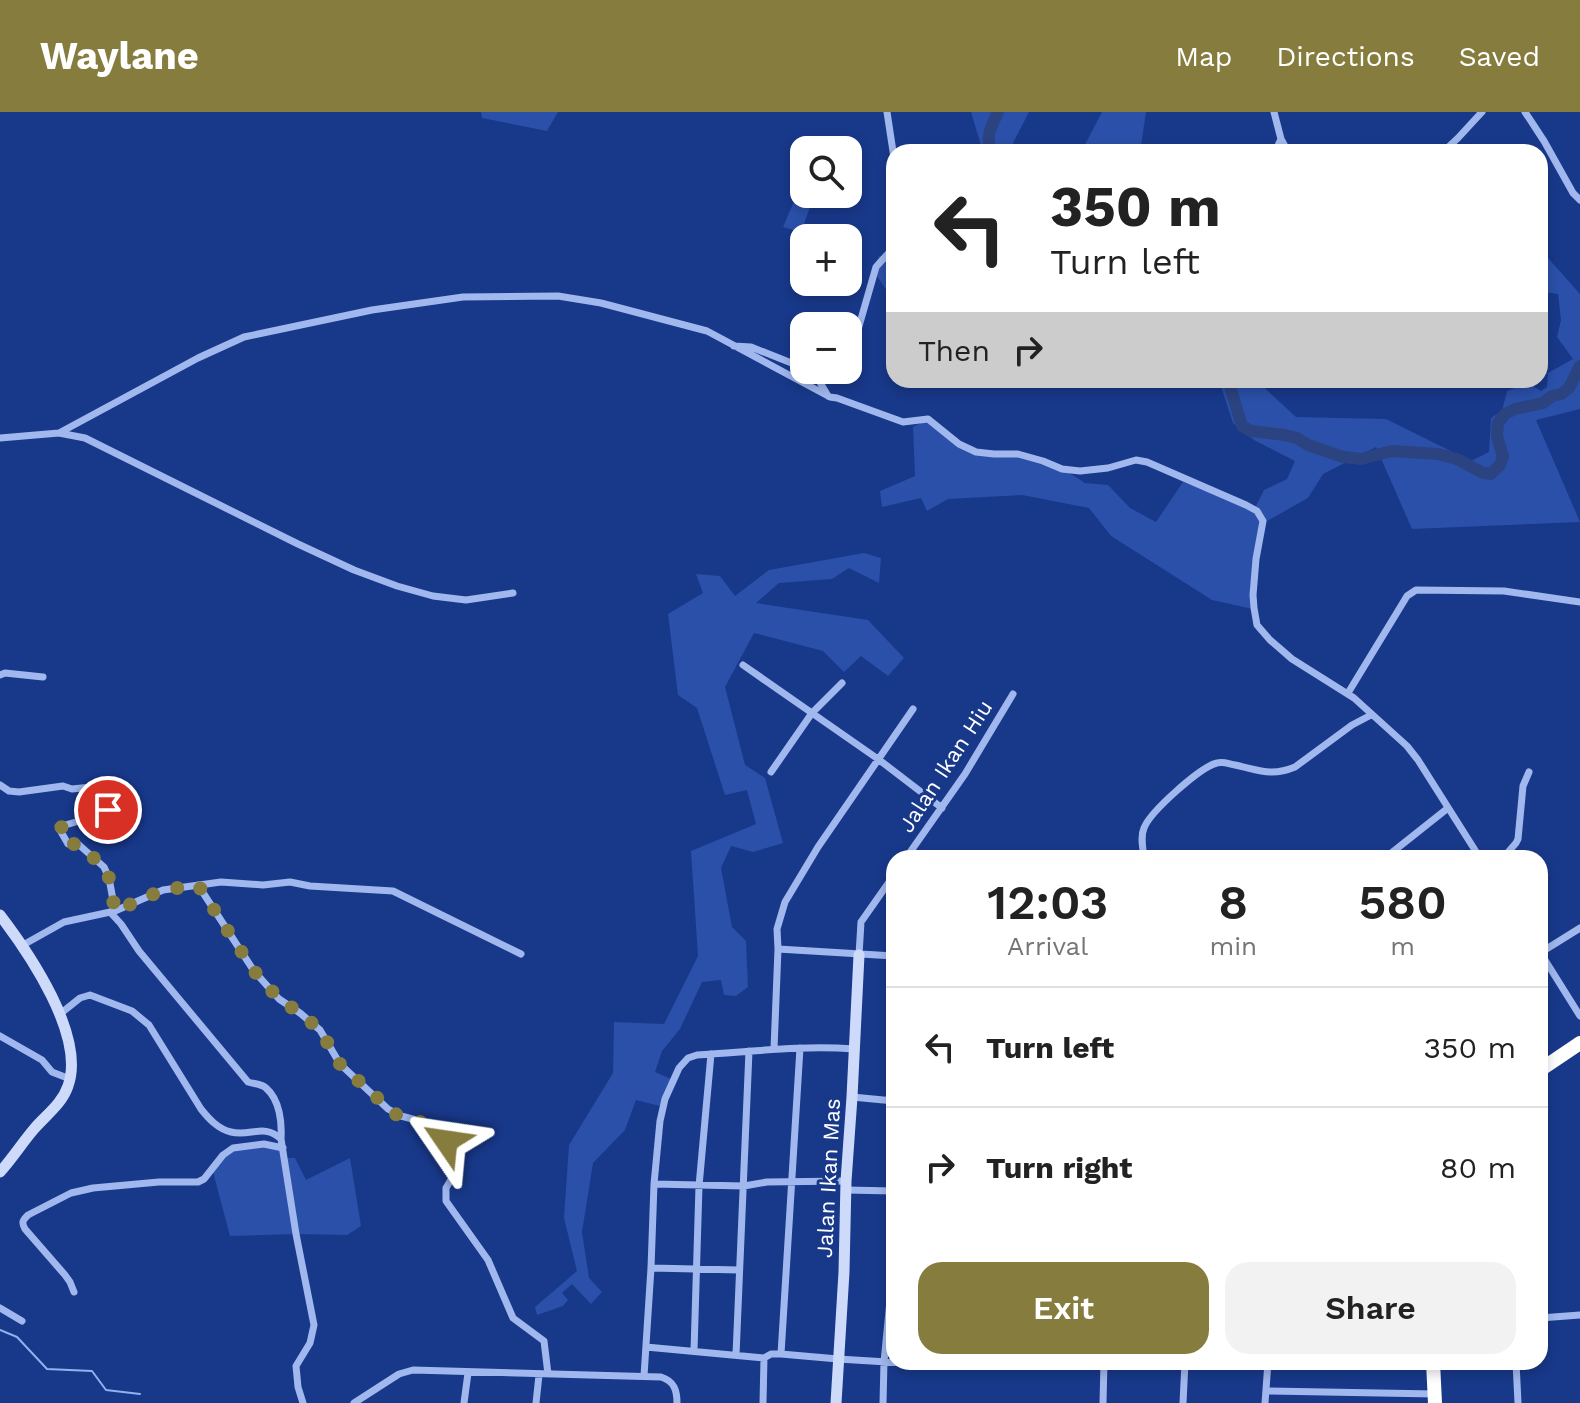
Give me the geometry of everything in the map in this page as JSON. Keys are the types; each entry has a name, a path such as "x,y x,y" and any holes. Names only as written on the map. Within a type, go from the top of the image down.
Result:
{"highway":[{"path":"1548,1065 1580,1043"},
{"path":"1433,1370 1435,1398"}],"street":[{"path":"887,112 892,144"},
{"path":"1274,112 1284,144"},
{"path":"1452,144 1482,112"},
{"path":"1525,112 1546,144"},
{"path":"1279,144 1281,139"},
{"path":"1548,148 1580,200"},
{"path":"862,316 876,267 886,256"},
{"path":"59,433 198,358 244,337 372,310 450,299 507,295 558,296 601,303 707,331 830,397 903,422 928,419 959,444 976,452 1018,454 1062,469 1080,471 1108,468 1136,460 1147,462 1257,511 1263,521 1253,595 1257,625 1292,659 1348,693 1407,746 1475,850"},
{"path":"732,346 751,347 790,363"},
{"path":"820,384 830,397"},
{"path":"0,438 59,433 80,436 244,518 354,570 397,586 433,596 466,600 513,593"},
{"path":"1348,693 1407,596 1416,590 1504,591 1580,602"},
{"path":"743,665 878,759 942,808"},
{"path":"0,675 43,677"},
{"path":"771,772 812,713 842,683"},
{"name":"Jalan Ikan Hiu","path":"912,850 982,747 1013,694"},
{"path":"774,1049 777,929 785,902 818,847 913,709"},
{"path":"1143,850 1142,831 1150,816 1190,779 1208,767 1221,762 1263,772 1286,771 1371,715"},
{"path":"1509,850 1518,839 1523,786 1529,772"},
{"path":"0,785 9,791 19,792 63,786 72,789 101,786 106,789 111,803 108,810 62,826 60,830 68,844 78,844 104,867 109,878 112,911 139,951 248,1082 265,1087 274,1099 282,1123 282,1143 296,1234 314,1325 310,1343 296,1366 303,1403"},
{"path":"1395,850 1448,808"},
{"path":"23,945 64,922 112,911 163,890 221,882 263,885 290,882 393,891 521,954"},
{"path":"198,885 254,971 279,999 320,1030 340,1064 395,1114 430,1125 454,1152 459,1166 446,1188 446,1201 488,1260 513,1318 544,1341 544,1375 536,1403"},
{"path":"859,955 861,922 886,886"},
{"path":"0,915 23,945 60,1014 71,1059 70,1079 64,1095 0,1172"},
{"path":"1548,948 1580,928"},
{"path":"778,949 886,956"},
{"name":"Jalan Ikan Mas","path":"836,1403 859,955"},
{"path":"1548,966 1580,1016"},
{"path":"60,1014 80,998 90,995 132,1011 149,1025 211,1120 231,1132 269,1131 282,1143"},
{"path":"0,1036 42,1060 52,1072 70,1079"},
{"path":"781,1354 800,1048"},
{"path":"644,1376 660,1121 670,1086 683,1062 697,1055 774,1049 854,1049"},
{"path":"736,1355 749,1051"},
{"path":"694,1351 699,1186 711,1054"},
{"path":"852,1097 886,1100"},
{"path":"74,1292 65,1275 22,1224 28,1215 71,1193 84,1190 159,1182 198,1182 233,1148 282,1143"},
{"path":"654,1184 744,1186 791,1182 886,1190"},
{"path":"651,1268 739,1270"},
{"path":"0,1308 22,1321"},
{"path":"1548,1317 1580,1315"},
{"path":"883,1403 886,1342"},
{"path":"646,1347 764,1358 781,1354 884,1362"},
{"path":"763,1403 764,1358"},
{"path":"354,1403 399,1374 413,1370 661,1377 672,1382 677,1403"},
{"path":"1103,1403 1104,1370"},
{"path":"1183,1403 1185,1370"},
{"path":"1265,1403 1267,1370"},
{"path":"1516,1370 1518,1403"},
{"path":"464,1403 468,1373"},
{"path":"1266,1391 1435,1398"}],"shaded area":[{"path":"481,112 558,112 547,131 482,118"},
{"path":"971,112 1029,112 1014,144 981,144"},
{"path":"1102,112 1146,112 1141,144 1085,144"},
{"path":"791,208 810,208 804,224 790,224 790,229 783,227"},
{"path":"879,256 886,256 886,290 873,270"},
{"path":"1548,258 1580,294 1580,409 1536,420 1580,522 1412,529 1376,447 1323,474 1308,498 1260,525 1253,609 1212,600 1111,536 1089,508 1022,495 948,499 927,511 921,498 882,507 880,491 915,476 913,427 924,421 975,452 1019,456 1068,472 1085,483 1108,485 1130,508 1156,522 1183,482 1232,500 1253,512 1264,490 1287,479 1295,461 1254,440 1233,423 1222,388 1265,388 1296,417 1386,419 1471,461 1489,452 1491,418 1502,411 1507,391 1536,388 1541,391 1548,388 1548,373 1573,359 1557,337 1561,320 1558,294 1548,292"},
{"path":"864,553 881,558 879,583 849,568 832,579 779,583 756,603 868,620 904,658 888,676 861,656 844,672 823,651 754,633 725,687 745,765 765,778 783,843 753,852 731,846 721,868 732,927 746,941 748,987 736,996 724,995 721,980 702,982 680,1029 662,1051 655,1072 671,1079 660,1106 636,1100 625,1130 593,1163 582,1232 589,1278 602,1292 591,1304 572,1284 562,1293 568,1300 563,1306 537,1315 535,1307 577,1271 564,1218 569,1145 613,1073 614,1022 664,1024 698,956 691,851 756,824 747,790 725,795 697,708 678,695 668,614 703,593 696,574 720,576 735,596 769,570"},
{"path":"267,1145 283,1149 285,1158 295,1158 306,1180 350,1158 361,1226 347,1235 230,1236 213,1172 223,1155 233,1149"}],"waterway":[{"path":"990,144 991,127 998,112"},
{"path":"1230,388 1242,426 1251,431 1297,438 1343,457 1361,459 1392,451 1438,454 1491,474 1503,457 1497,436 1498,423 1505,414 1543,403 1561,394 1569,388 1580,366"},
{"path":"0,1330 17,1337 47,1369 92,1371 106,1390 140,1394"}],"route":[{"path":"108,810 93,818 62,826 60,830 68,844 78,844 104,867 115,911 163,890 198,885 254,971 279,999 320,1030 340,1064 395,1114 430,1125 446,1141"}]}
